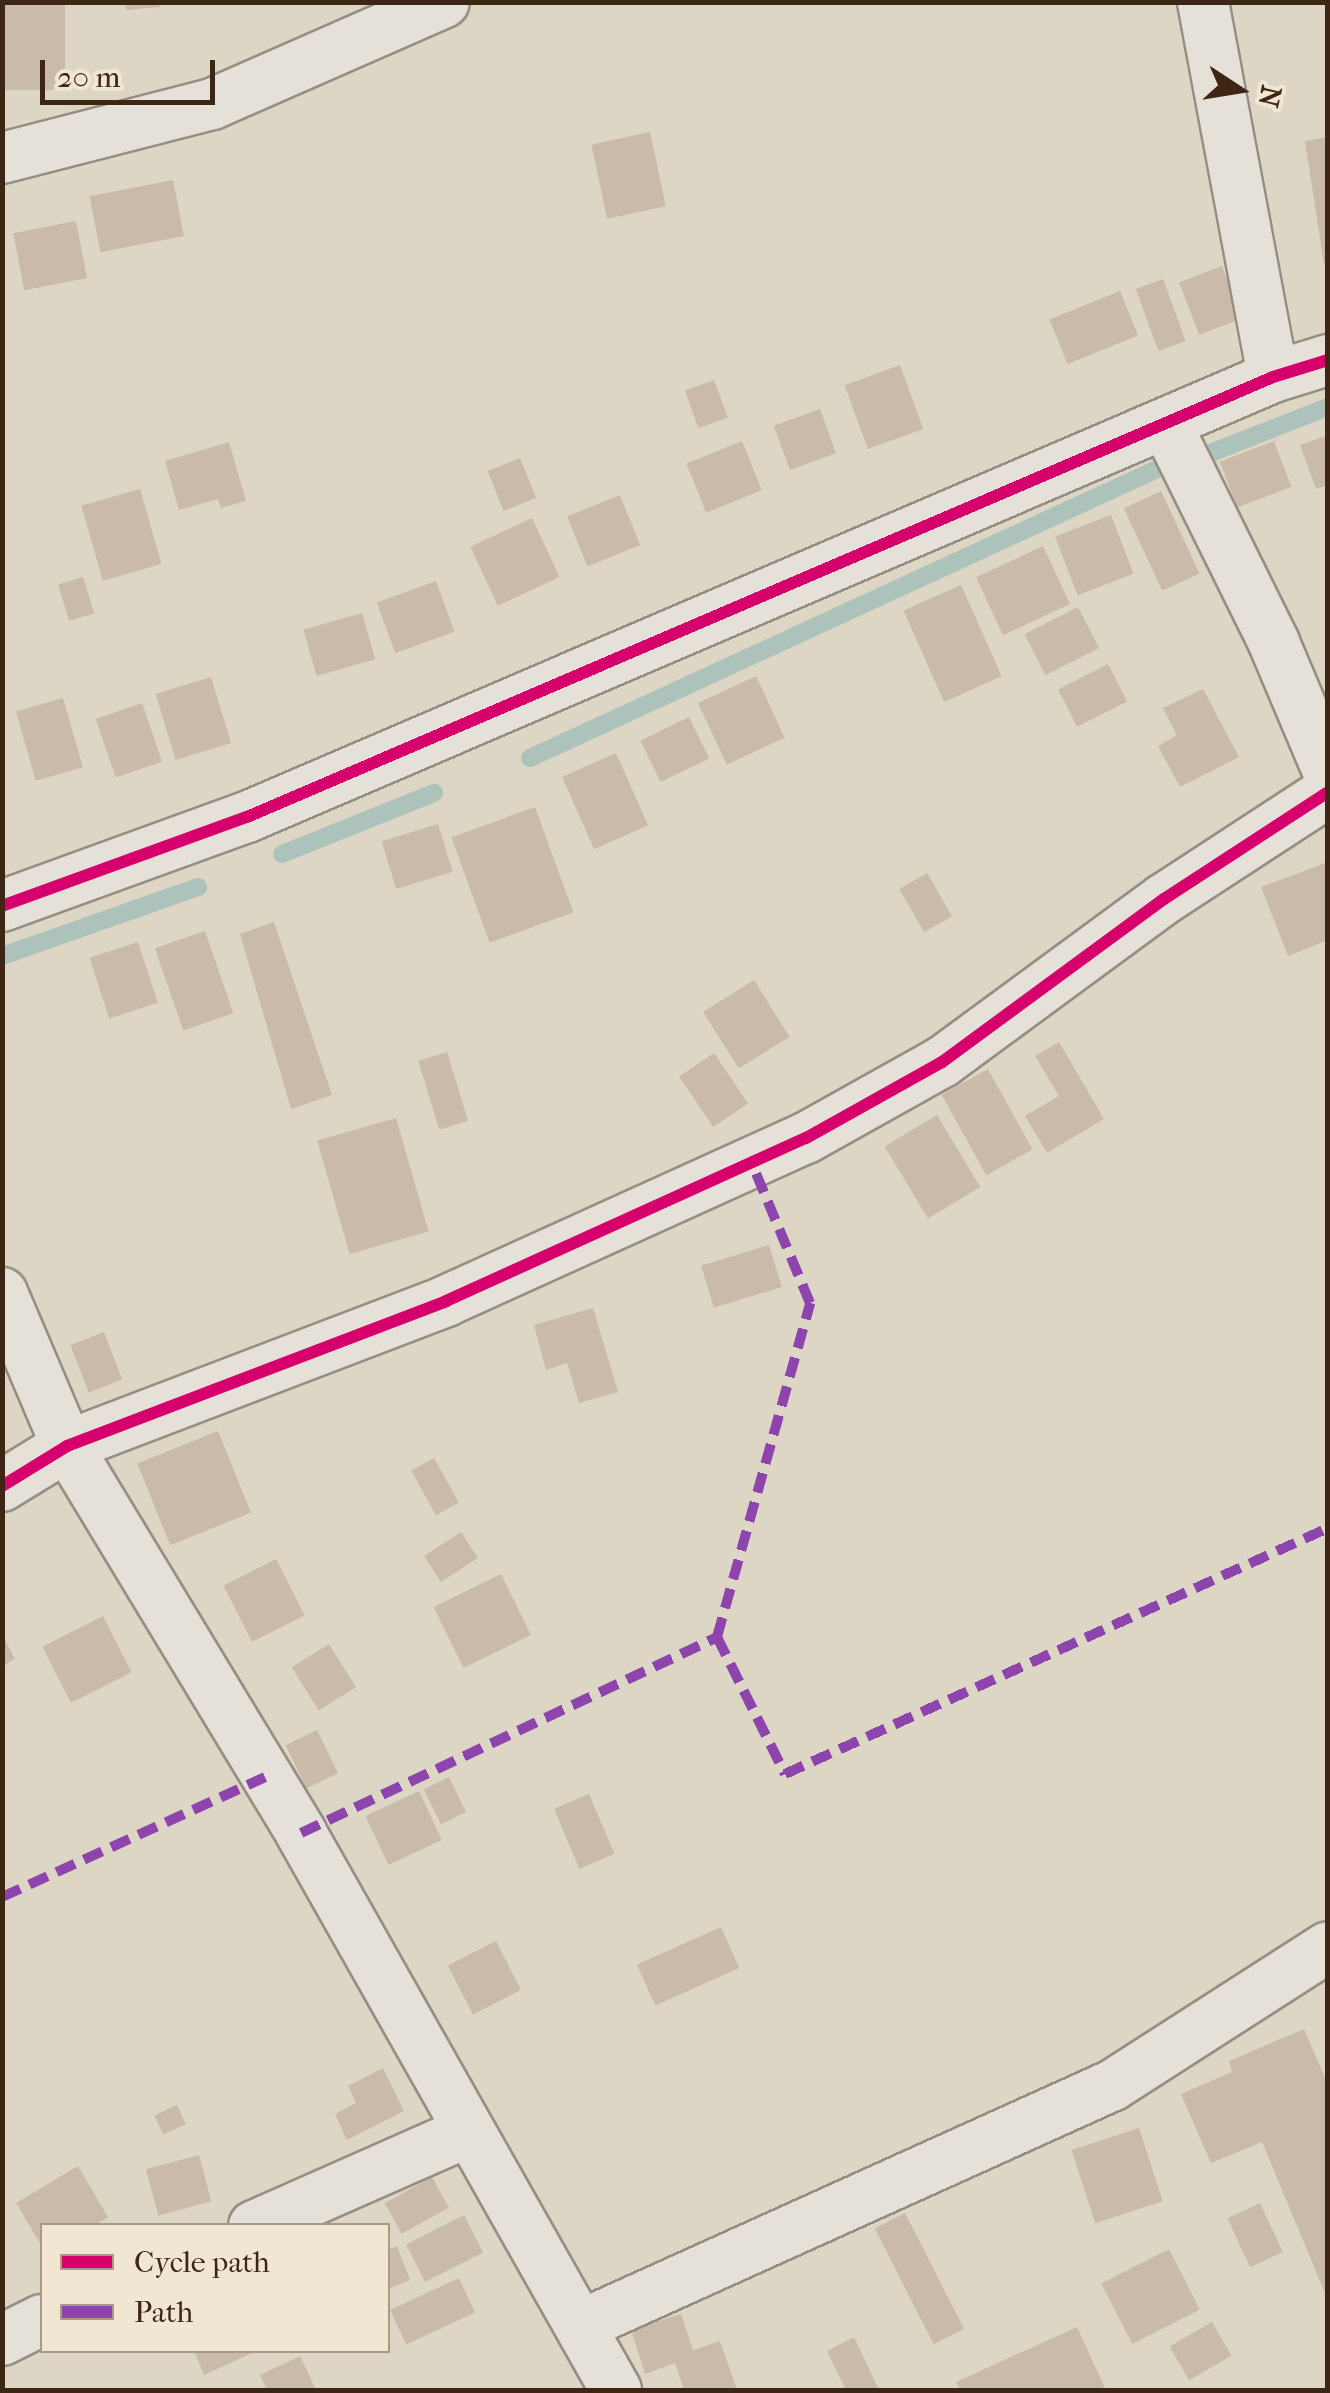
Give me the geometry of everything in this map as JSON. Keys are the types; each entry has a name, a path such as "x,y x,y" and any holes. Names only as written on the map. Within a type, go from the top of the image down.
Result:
{"street":[{"path":"2,158 212,104 346,50 444,2"},
{"path":"1202,2 1273,377"},
{"path":"2,906 246,817 1273,377 1328,360"},
{"path":"1166,424 1274,643 1328,771"},
{"path":"2,1486 67,1446 446,1301 806,1138 942,1062 1164,898 1328,792"},
{"path":"2,1292 67,1446 302,1833 467,2132 584,2324 616,2390"},
{"path":"584,2324 1113,2085 1328,1947"},
{"path":"261,2223 467,2132"},
{"path":"2,2340 40,2321"}],"building":[{"path":"2,2 65,2 65,90 2,90"},
{"path":"126,2 159,2 160,7 126,10"},
{"path":"650,132 666,206 607,219 591,144"},
{"path":"1328,137 1328,263 1324,264 1305,141"},
{"path":"173,180 184,236 100,252 90,196"},
{"path":"76,221 87,278 24,290 13,233"},
{"path":"1222,266 1242,318 1199,335 1179,282"},
{"path":"1163,279 1186,341 1158,351 1136,289"},
{"path":"1120,291 1138,336 1068,364 1050,319"},
{"path":"900,365 923,429 868,449 845,385"},
{"path":"714,380 728,418 699,428 685,391"},
{"path":"820,409 836,453 790,470 774,426"},
{"path":"1328,435 1328,485 1316,489 1300,445"},
{"path":"742,441 762,490 706,513 686,463"},
{"path":"1274,441 1292,487 1237,508 1220,462"},
{"path":"229,442 246,501 221,508 218,499 179,510 165,461"},
{"path":"520,458 536,498 504,511 488,471"},
{"path":"140,489 161,564 103,581 81,506"},
{"path":"1161,491 1199,573 1162,591 1124,508"},
{"path":"620,495 640,545 587,566 567,516"},
{"path":"1111,515 1134,574 1078,595 1055,537"},
{"path":"532,518 559,577 498,606 470,547"},
{"path":"1043,546 1070,604 1003,635 976,577"},
{"path":"83,577 94,613 69,621 58,585"},
{"path":"436,581 454,632 395,653 377,603"},
{"path":"961,585 1002,676 944,702 903,611"},
{"path":"1078,607 1099,648 1045,675 1025,634"},
{"path":"362,613 375,659 317,676 303,630"},
{"path":"1108,664 1127,701 1077,727 1058,689"},
{"path":"756,676 785,738 727,765 698,703"},
{"path":"211,677 231,743 176,760 156,694"},
{"path":"1203,689 1239,757 1180,787 1158,746 1177,735 1163,708"},
{"path":"63,698 83,767 36,781 16,712"},
{"path":"142,703 162,762 116,778 96,719"},
{"path":"689,717 709,758 661,782 640,741"},
{"path":"616,753 648,825 594,849 562,777"},
{"path":"535,807 573,912 490,943 451,837"},
{"path":"438,824 453,872 396,889 382,841"},
{"path":"1328,862 1328,940 1288,956 1261,887"},
{"path":"927,873 952,916 924,932 899,889"},
{"path":"274,922 332,1095 291,1109 240,934"},
{"path":"205,931 233,1013 183,1031 155,948"},
{"path":"138,942 158,1003 109,1019 89,958"},
{"path":"754,980 790,1037 739,1069 703,1012"},
{"path":"1059,1042 1104,1119 1047,1153 1025,1116 1059,1096 1035,1056"},
{"path":"447,1052 468,1121 439,1130 418,1061"},
{"path":"714,1053 748,1104 713,1127 679,1076"},
{"path":"988,1069 1033,1149 986,1175 942,1095"},
{"path":"937,1115 980,1187 928,1218 885,1146"},
{"path":"396,1118 429,1231 350,1254 317,1141"},
{"path":"769,1245 782,1287 714,1308 701,1266"},
{"path":"593,1308 618,1392 579,1403 567,1363 546,1370 534,1325"},
{"path":"104,1332 122,1380 89,1393 70,1345"},
{"path":"218,1431 251,1513 170,1545 137,1464"},
{"path":"434,1458 459,1503 436,1515 411,1471"},
{"path":"461,1532 478,1558 441,1582 424,1556"},
{"path":"276,1559 305,1615 252,1642 223,1586"},
{"path":"501,1574 531,1635 463,1668 434,1607"},
{"path":"103,1616 132,1672 71,1703 42,1647"},
{"path":"2,1634 15,1659 2,1666"},
{"path":"329,1644 356,1687 319,1711 292,1667"},
{"path":"317,1730 338,1773 307,1788 286,1745"},
{"path":"449,1777 466,1812 441,1824 424,1789"},
{"path":"419,1791 442,1840 388,1865 366,1816"},
{"path":"589,1794 614,1854 579,1869 554,1809"},
{"path":"721,1927 739,1968 655,2006 637,1964"},
{"path":"496,1941 521,1990 473,2015 448,1966"},
{"path":"1304,2029 1328,2085 1327,2298 1262,2142 1211,2163 1181,2094 1232,2072 1229,2061"},
{"path":"383,2068 404,2111 347,2140 335,2114 356,2103 348,2086"},
{"path":"177,2105 186,2124 163,2135 154,2116"},
{"path":"1139,2128 1163,2201 1095,2223 1071,2150"},
{"path":"199,2155 211,2201 158,2216 146,2169"},
{"path":"78,2166 108,2217 99,2223 40,2223 40,2244 16,2203"},
{"path":"432,2177 449,2208 402,2234 385,2203"},
{"path":"1260,2203 1283,2252 1250,2267 1227,2218"},
{"path":"905,2213 964,2329 934,2344 875,2228"},
{"path":"464,2215 483,2252 425,2282 406,2245"},
{"path":"397,2246 410,2280 390,2288 390,2249"},
{"path":"1169,2249 1200,2310 1132,2344 1101,2284"},
{"path":"459,2278 475,2312 406,2345 390,2310"},
{"path":"681,2314 693,2350 720,2341 737,2390 684,2390 675,2363 645,2374 631,2330"},
{"path":"1212,2322 1232,2356 1189,2380 1170,2346"},
{"path":"1077,2327 1106,2390 960,2390 956,2382"},
{"path":"854,2337 879,2390 846,2390 827,2351"},
{"path":"195,2353 252,2353 204,2375"},
{"path":"300,2356 316,2390 267,2390 260,2375"}],"waterway":[{"path":"1208,454 1328,407"},
{"path":"530,758 1155,470"},
{"path":"282,854 434,793"},
{"path":"2,956 198,887"}],"marked path":[{"path":"717,1637 810,1303 752,1164"},
{"path":"301,1833 717,1637 785,1774 1328,1528"},
{"path":"2,1897 265,1777"}],"cycle path":[{"path":"2,906 247,817 1273,377 1328,360"},
{"path":"2,1486 67,1446 446,1301 806,1138 942,1062 1164,899 1328,792"}]}
